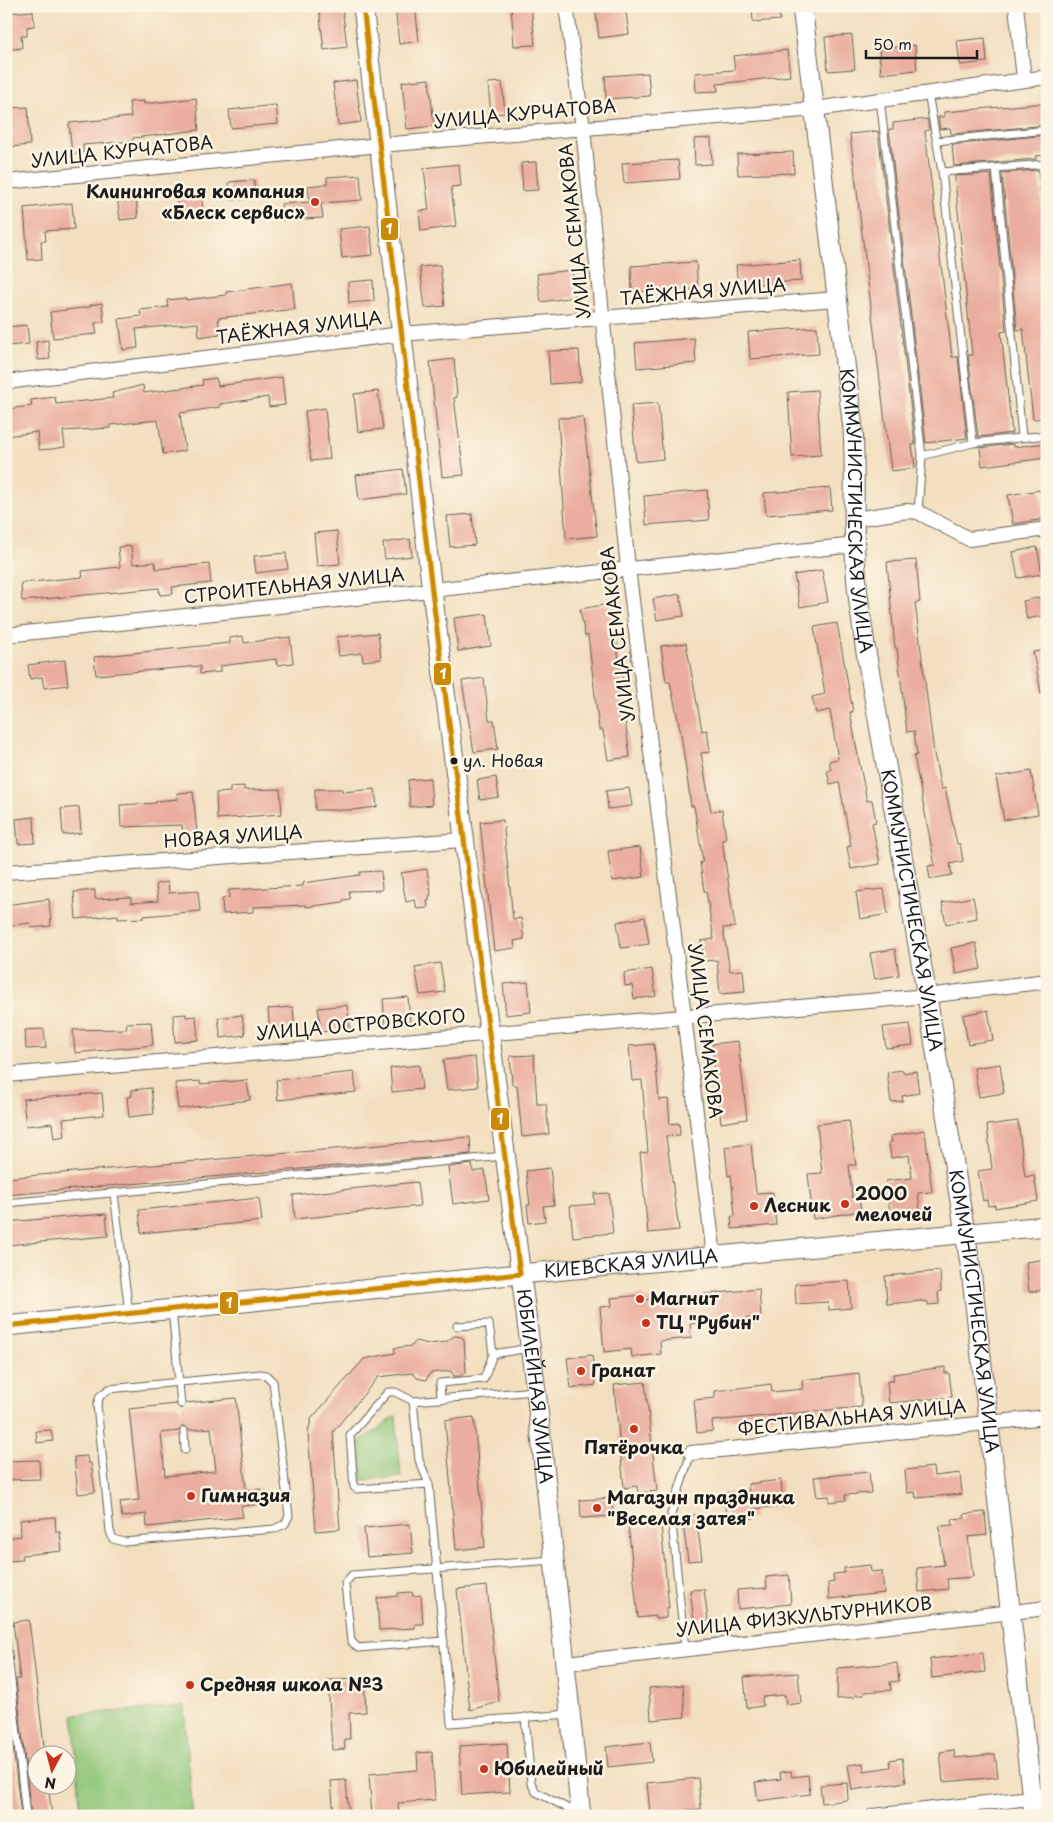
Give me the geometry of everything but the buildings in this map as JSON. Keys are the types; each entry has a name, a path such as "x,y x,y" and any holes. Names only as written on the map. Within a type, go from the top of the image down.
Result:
{"street":[{"name":"ЮБИЛЕЙНАЯ УЛИЦА","path":"363,6 463,840 536,1390 556,1560 581,1815"},
{"name":"УЛИЦА СЕМАКОВА","path":"566,6 582,128 628,568 714,1256"},
{"name":"КОММУНИСТИЧЕСКАЯ УЛИЦА","path":"802,6 853,429 855,545 865,646 927,996 965,1234 1009,1612 1037,1803"},
{"path":"1016,6 1024,78"},
{"name":"УЛИЦА КУРЧАТОВА","path":"6,182 380,145 815,109 1024,78 1047,77"},
{"name":"ТАЁЖНАЯ УЛИЦА","path":"6,382 402,334 836,299"},
{"path":"855,520 907,511 918,512 969,539 1047,530"},
{"name":"СТРОИТЕЛЬНАЯ УЛИЦА","path":"6,634 432,591 628,568 855,545"},
{"name":"НОВАЯ УЛИЦА","path":"6,872 463,840"},
{"name":"УЛИЦА ОСТРОВСКОГО","path":"6,1075 488,1032 927,996 1047,981"},
{"name":"КИЕВСКАЯ УЛИЦА","path":"6,1326 520,1274 1047,1226"},
{"name":"ФЕСТИВАЛЬНАЯ УЛИЦА","path":"691,1453 1047,1417"},
{"name":"УЛИЦА ФИЗКУЛЬТУРНИКОВ","path":"566,1663 1047,1608"},
{"path":"873,1816 1037,1803"}],"lane":[{"path":"928,92 942,172 973,443"},
{"path":"880,99 922,456 918,512"},
{"path":"936,141 1047,130"},
{"path":"942,172 1047,164"},
{"path":"996,168 1022,438"},
{"path":"922,456 973,443 1047,435"},
{"path":"6,1203 505,1156"},
{"path":"114,1194 129,1313"},
{"path":"172,1309 181,1404"},
{"path":"441,1399 440,1383 484,1379 493,1354 490,1324 457,1326"},
{"path":"493,1354 530,1348"},
{"path":"261,1374 270,1378 274,1388 289,1516 285,1524 274,1529 133,1542 118,1542 113,1539 110,1531 98,1401 104,1391 109,1388 179,1381 261,1374"},
{"path":"429,1484 357,1489 354,1487 350,1435 388,1392 396,1392 413,1401 536,1390"},
{"path":"413,1401 419,1460 429,1484 451,1723 570,1714"},
{"path":"184,1431 185,1450"},
{"path":"685,1649 671,1514 691,1453"},
{"path":"444,1641 358,1648 351,1641 345,1583 352,1575 437,1567 503,1565 556,1560"},
{"path":"6,1636 26,1816"},
{"path":"525,1717 531,1784 536,1792 581,1815"}],"green space":[{"path":"396,1416 401,1477 362,1480 359,1442"},
{"path":"184,1706 193,1816 81,1816 78,1744 75,1744 73,1715"}],"transit line":[{"name":"1","path":"6,1326 520,1274 432,591 363,6"}],"place":[{"name":"Клининговая компания «Блеск сервис»","path":"315,202"},
{"name":"ул. Новая","path":"454,761"},
{"name":"2000 мелочей","path":"845,1204"},
{"name":"Лесник","path":"754,1206"},
{"name":"Магнит","path":"640,1299"},
{"name":"ТЦ \"Рубин\"","path":"646,1323"},
{"name":"Гранат","path":"581,1371"},
{"name":"Пятёрочка","path":"634,1429"},
{"name":"Гимназия","path":"191,1496"},
{"name":"Магазин праздника \"Веселая затея\"","path":"597,1508"},
{"name":"Средняя школа №3","path":"190,1685"},
{"name":"Юбилейный","path":"484,1769"}]}
